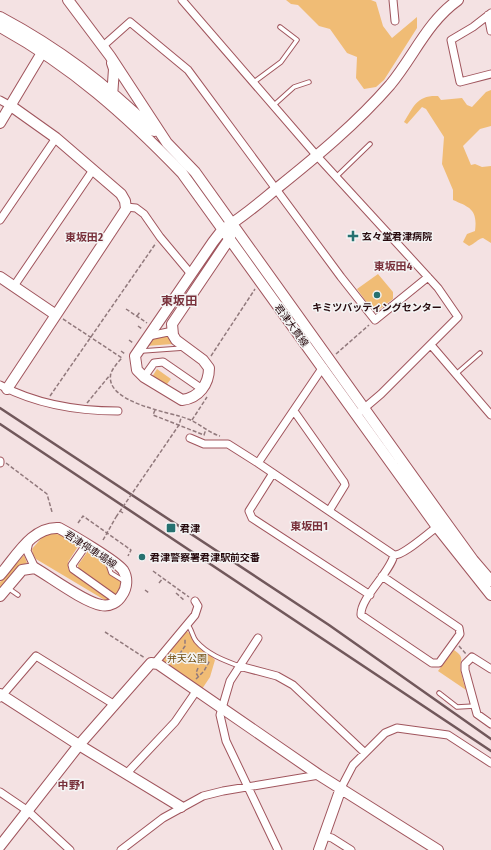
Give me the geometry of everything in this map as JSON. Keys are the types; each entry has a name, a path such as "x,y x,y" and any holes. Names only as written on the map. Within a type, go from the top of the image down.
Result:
{"street":[{"name":"君津大貫線","path":"68,0 110,56 167,143 195,172 227,227 230,238 323,367 360,412 473,560 491,581"},
{"path":"182,0 317,156 438,288 458,317 431,345 360,412"},
{"path":"393,0 395,21"},
{"path":"230,238 172,324 173,335 176,340 203,360 209,368 208,380 202,389 196,396 182,400 144,377 137,370 135,363 136,347 145,333 227,227 317,156 381,95 395,78 439,15 458,0"},
{"path":"490,14 491,31"},
{"path":"490,14 473,27 450,40 460,82 491,74"},
{"path":"0,17 113,93 167,143"},
{"path":"102,46 130,22 188,70 375,320 428,277"},
{"path":"0,27 45,48 112,106"},
{"path":"0,123 45,48"},
{"name":"君津大貫線","path":"110,56 114,69 112,106 152,142 182,173 299,315 360,412 437,527 491,596"},
{"path":"0,100 11,106 56,138 121,194 125,201 126,207 122,217 58,316 4,387 50,404 84,410 118,411"},
{"path":"0,220 56,138"},
{"path":"14,286 93,170"},
{"path":"126,207 136,208 144,214 160,237 192,274"},
{"path":"0,277 58,316"},
{"path":"145,333 168,332 173,335"},
{"path":"431,345 491,414"},
{"path":"144,377 154,363 163,362 202,389"},
{"path":"258,463 323,367"},
{"path":"294,411 344,482 345,485 329,511"},
{"path":"190,438 204,444 228,444 394,555 397,555 409,548 437,527"},
{"path":"273,473 250,511 252,518 370,595"},
{"name":"君津停車場線","path":"0,575 39,531 49,528 59,528 122,569 126,583 123,594 118,601"},
{"path":"29,541 27,551 35,568 96,604 103,606 111,605 118,601 73,569 72,565 86,545"},
{"path":"382,576 459,628 460,634 439,663 432,662 361,614 361,609 382,576 393,559 394,555"},
{"path":"0,596 22,570 35,568"},
{"path":"0,846 79,745 187,624 198,610 198,606 195,601"},
{"path":"258,638 228,685 221,706 221,723 226,741 278,850"},
{"path":"115,705 36,656 1,696 181,807"},
{"path":"491,669 472,657 465,664 465,670 477,714 491,724"},
{"path":"153,663 195,686 319,775 436,849"},
{"path":"239,666 277,676 293,686 365,753"},
{"path":"127,773 175,722 195,686"},
{"path":"319,850 341,788 350,770 385,733 397,728 448,735 491,763"},
{"path":"122,850 181,807 203,796 319,775"},
{"path":"0,792 28,811 70,850"},
{"path":"324,836 332,838 351,850"}],"lane":[{"path":"254,82 281,62 297,40 280,27"},
{"path":"274,106 294,87 309,82"},
{"path":"336,177 370,144"},
{"path":"136,347 185,348"},
{"path":"456,374 480,353"},
{"path":"7,587 18,595"},
{"path":"187,624 193,632 196,640 212,655 218,659 239,666"},
{"path":"439,693 457,707 475,706"}],"path":[{"path":"48,399 158,240"},
{"path":"211,357 256,287"},
{"path":"126,309 132,315 137,316 147,323"},
{"path":"137,316 140,312"},
{"path":"58,316 122,358 85,406"},
{"path":"335,355 375,320"},
{"path":"138,326 145,333"},
{"path":"129,340 136,347"},
{"path":"121,351 125,354"},
{"path":"111,374 112,382 120,394 131,402 181,418 206,428 222,437"},
{"path":"155,410 152,415 204,435 206,428"},
{"path":"103,540 106,532 179,425 181,418"},
{"path":"2,462 47,494 52,512"},
{"path":"120,511 124,513"},
{"path":"78,523 83,516 131,550 128,556"},
{"path":"153,571 195,601"},
{"path":"159,583 162,578"},
{"path":"145,590 149,593"},
{"path":"179,590 176,594 185,601"},
{"path":"183,598 186,594"},
{"path":"105,632 153,663"},
{"path":"171,667 186,644 180,632"},
{"path":"455,642 471,658"},
{"path":"198,676 204,671 212,655"},
{"path":"195,686 198,676 197,669"}],"green space":[{"path":"286,0 371,0 376,2 383,26 392,38 417,17 417,28 384,80 376,87 364,89 356,78 357,57 347,53 330,29 319,26 298,5 291,4"},
{"path":"491,90 491,126 480,129 463,146 471,165 475,164 482,167 491,166 491,243 483,238 469,246 463,242 467,234 475,231 476,224 474,213 468,207 453,200 453,190 442,164 444,137 426,109 422,107 407,124 404,122 414,106 425,97 438,96 441,100 462,98 467,105 472,107 486,92"},
{"name":"キミツバッティングセンター","path":"378,274 393,292 393,299 377,311 373,311 357,289"},
{"path":"163,336 168,337 173,344 146,346 150,339"},
{"path":"157,369 171,379 167,384 173,388 172,391 152,377"},
{"path":"52,533 61,535 79,545 68,562 68,569 110,599 106,601 36,559 32,549 44,535"},
{"path":"88,551 105,562 110,575 121,581 121,589 114,597 103,589 101,584 79,570 78,565"},
{"path":"24,555 27,563 19,567 0,589 0,582"},
{"name":"弁天公園","path":"186,630 215,660 210,677 202,689 163,664 163,660"},
{"path":"454,650 461,658 460,667 466,690 438,671"}],"railway":[{"path":"0,408 329,625 491,739"},
{"path":"0,424 491,751"}],"place":[{"name":"玄々堂君津病院","path":"353,236"},
{"name":"キミツバッティングセンター","path":"377,295"},
{"name":"君津","path":"171,528"},
{"name":"君津警察署君津駅前交番","path":"142,557"}],"district":[{"name":"東坂田2","path":"84,237"},
{"name":"東坂田4","path":"393,266"},
{"name":"東坂田","path":"179,301"},
{"name":"東坂田1","path":"309,526"},
{"name":"中野1","path":"71,785"}]}
